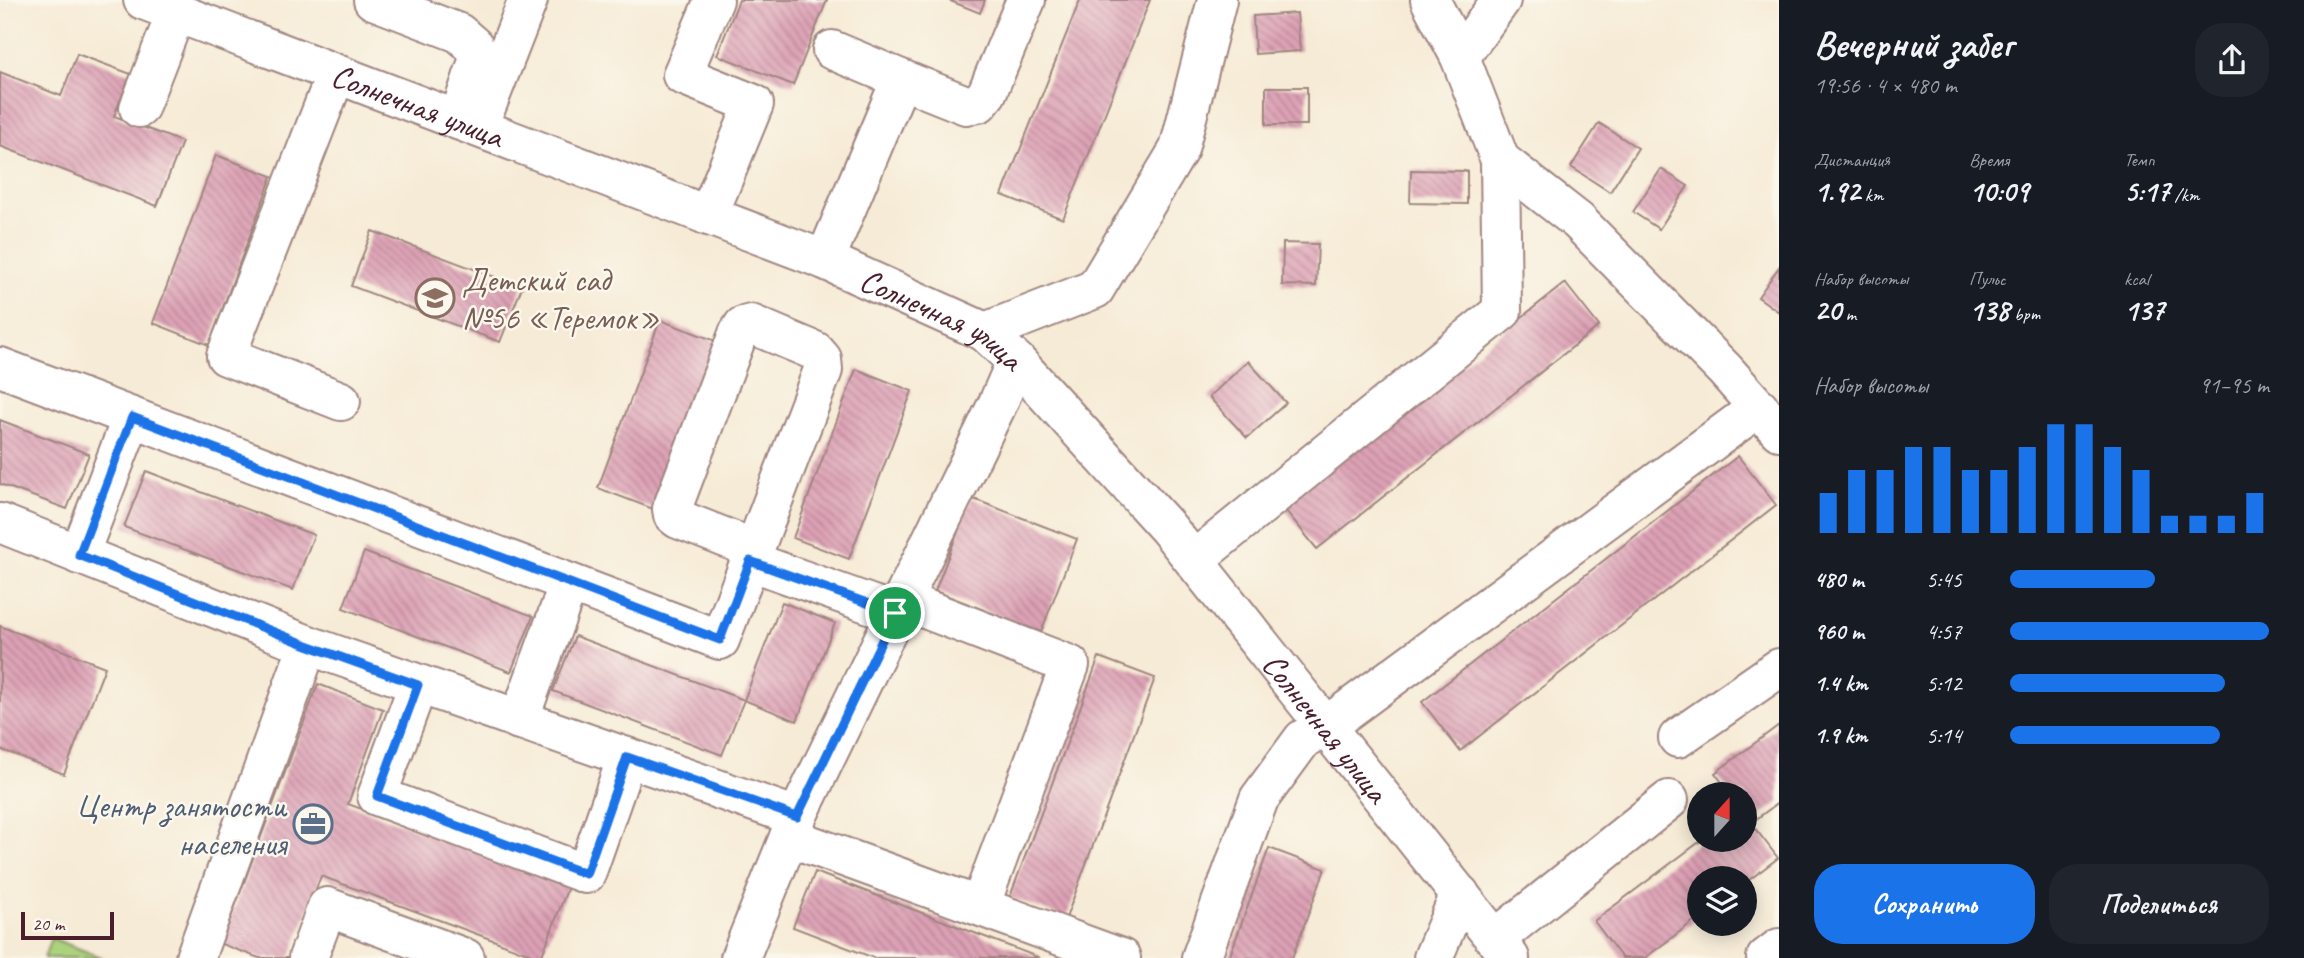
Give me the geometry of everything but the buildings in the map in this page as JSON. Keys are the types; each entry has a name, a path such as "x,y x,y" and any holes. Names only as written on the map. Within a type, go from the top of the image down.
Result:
{"street":[{"path":"373,0 459,33 474,46 479,58 468,124"},
{"path":"468,124 528,0"},
{"path":"708,216 754,104 682,75 714,0"},
{"path":"832,51 966,105 979,103 987,93 1026,0"},
{"path":"985,332 1095,289 1179,149 1217,0"},
{"path":"1194,560 1502,311 1500,160 1460,57 1430,0"},
{"path":"1460,57 1501,0"},
{"path":"139,108 159,6"},
{"name":"Солнечная улица","path":"159,6 825,260 985,332 1016,361 1167,527 1503,949"},
{"path":"336,74 226,356 341,401"},
{"path":"825,260 901,79"},
{"path":"1201,958 1259,799 1303,739 1326,726 1769,419 1578,221 1500,160"},
{"path":"0,367 720,640 752,555 823,370 822,359 815,351 751,324 743,326 672,509 673,515 752,555 1070,665 980,906"},
{"path":"753,954 793,827 999,403 1016,361"},
{"path":"79,555 132,417"},
{"path":"0,523 307,645 627,757 980,906 1121,958"},
{"path":"519,720 569,583"},
{"path":"196,958 307,645"},
{"path":"1678,738 1779,668"},
{"path":"418,685 377,796 586,874 627,757"},
{"path":"1503,949 1669,800"},
{"path":"1433,958 1460,894"},
{"path":"307,958 327,907 465,958"},
{"path":"1766,958 1779,948"}],"green space":[{"path":"51,938 103,958 44,958"}],"place":[{"name":"Детский сад №56 «Теремок»","path":"435,298"},
{"name":"Центр занятости населения","path":"313,824"}],"route":[{"path":"132,417 720,640 750,561 895,613 797,817 627,757 586,874 377,796 418,685 307,645 79,555 132,417"}]}
